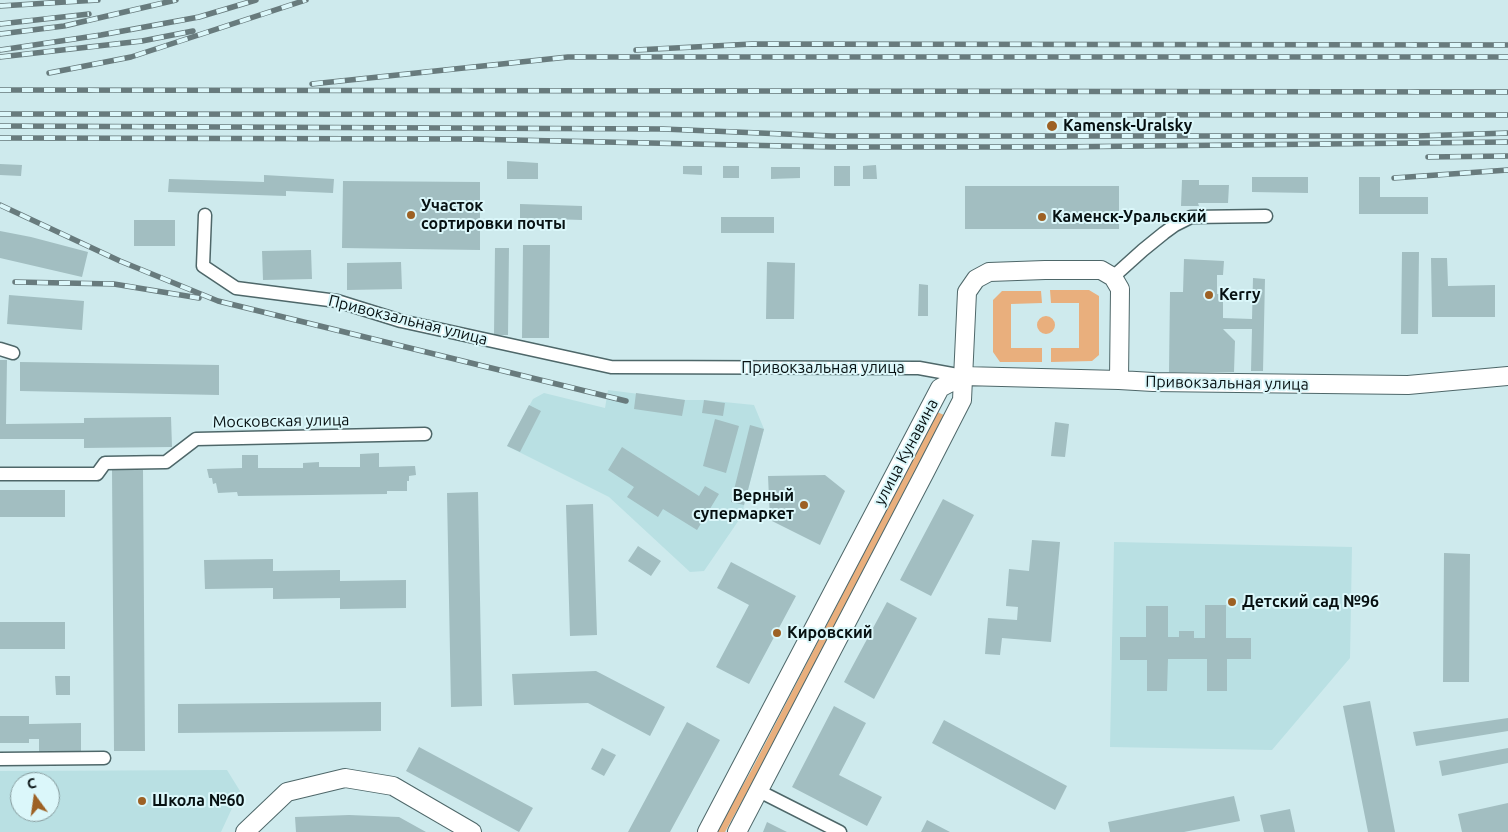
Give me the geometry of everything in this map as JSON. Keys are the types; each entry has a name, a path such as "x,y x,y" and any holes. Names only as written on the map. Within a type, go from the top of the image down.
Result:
{"street":[{"name":"Привокзальная улица","path":"205,215 203,266 236,288 337,301 402,321 611,367 919,368 963,376 1260,384 1408,385 1508,376"},
{"path":"1113,277 1164,233 1191,217 1266,216"},
{"path":"963,376 967,292 976,280 989,272 1101,270 1113,277 1120,289 1119,380"},
{"path":"0,349 13,353"},
{"name":"улица Кунавина","path":"707,832 940,388 963,376 962,400 737,832"},
{"name":"Московская улица","path":"0,474 97,474 105,463 166,462 196,439 425,434"},
{"path":"0,759 104,758"},
{"path":"245,832 287,792 345,778 393,786 472,832"},
{"path":"759,791 840,832"}],"shaded area":[{"path":"1050,290 1089,290 1099,296 1099,355 1092,361 1051,362 1051,348 1079,348 1079,303 1051,303"},
{"path":"1002,291 1041,291 1042,303 1011,304 1011,348 1042,348 1042,362 1000,362 993,352 993,300"},
{"path":"1046,316 1052,319 1055,325 1052,331 1046,334 1040,331 1037,325 1040,319"},
{"path":"608,390 685,400 754,405 764,429 741,517 704,571 690,572 609,497 507,446 533,399 544,393 605,408"},
{"path":"937,412 944,415 757,774 725,832 716,832 751,771"},
{"name":"Детский сад №96","path":"1114,542 1352,547 1350,658 1272,750 1110,747"},
{"name":"Школа №60","path":"227,770 240,791 221,832 0,832 0,771"}],"building":[{"path":"507,161 538,163 538,179 507,179"},
{"path":"0,164 22,165 21,176 0,175"},
{"path":"876,165 877,179 863,179 863,166"},
{"path":"683,166 702,166 702,175 683,174"},
{"path":"723,166 739,166 739,178 723,178"},
{"path":"834,166 850,166 850,186 834,186"},
{"path":"771,167 800,167 800,178 771,179"},
{"path":"264,175 334,179 333,193 286,191 286,196 168,192 169,179 264,182"},
{"path":"1252,177 1308,177 1308,193 1252,192"},
{"path":"1359,177 1380,177 1380,197 1428,197 1428,214 1359,214"},
{"path":"1182,180 1199,180 1199,185 1229,185 1228,203 1198,203 1199,206 1181,206"},
{"name":"Участок сортировки почты","path":"343,181 480,182 480,250 342,248"},
{"name":"Каменск-Уральский","path":"965,186 1119,186 1119,229 965,229"},
{"path":"520,204 582,206 582,220 520,218"},
{"path":"721,217 774,217 774,233 721,233"},
{"path":"134,220 175,220 175,246 134,246"},
{"path":"0,231 88,252 82,277 0,258"},
{"path":"523,245 550,245 549,338 522,338"},
{"path":"495,248 509,248 508,335 494,335"},
{"path":"311,250 312,279 263,280 262,251"},
{"path":"1402,252 1419,252 1418,334 1401,334"},
{"path":"1431,258 1447,258 1448,286 1495,285 1495,317 1432,317"},
{"path":"1184,259 1224,261 1223,275 1217,275 1217,294 1223,294 1223,318 1252,319 1253,278 1265,279 1263,371 1251,371 1252,329 1223,329 1235,341 1234,372 1169,372 1170,292 1183,292"},
{"path":"401,262 402,289 347,290 347,263"},
{"path":"767,262 795,263 794,319 766,319"},
{"path":"919,284 928,285 928,316 918,316"},
{"path":"9,295 84,301 82,330 7,324"},
{"path":"0,360 7,360 6,424 84,423 84,418 171,417 172,447 84,448 84,439 0,439"},
{"path":"20,362 219,365 219,395 20,391"},
{"path":"636,393 685,400 682,416 634,409"},
{"path":"704,400 725,403 723,416 702,413"},
{"path":"529,405 541,411 520,452 507,446"},
{"path":"715,419 739,426 726,473 703,466"},
{"path":"1055,422 1069,424 1065,457 1051,456"},
{"path":"750,425 764,429 744,505 731,502"},
{"path":"622,447 699,496 705,486 719,494 697,530 663,509 658,517 627,497 634,487 608,470"},
{"path":"379,453 379,467 415,466 416,475 409,476 407,491 387,491 387,494 238,496 237,492 218,493 216,483 213,484 212,478 209,478 207,469 242,468 242,455 258,455 258,468 303,468 303,463 319,462 319,467 360,467 360,454"},
{"path":"112,470 143,470 145,751 114,751"},
{"name":"Верный супермаркет","path":"825,475 845,491 820,545 770,520 768,476"},
{"path":"0,490 65,490 65,517 0,517"},
{"path":"478,492 482,706 451,707 447,493"},
{"path":"943,499 974,515 931,596 900,580"},
{"path":"593,504 597,635 570,636 566,505"},
{"path":"1032,540 1060,542 1051,642 1002,638 1000,655 985,654 988,618 1017,620 1018,607 1006,606 1009,569 1029,571"},
{"path":"638,546 661,561 651,576 628,561"},
{"path":"1444,553 1470,554 1469,682 1443,682"},
{"path":"273,559 273,571 340,570 340,581 406,580 406,608 340,609 340,598 273,599 273,588 205,589 204,560"},
{"path":"731,562 796,596 749,684 716,667 749,605 717,588"},
{"path":"887,602 917,618 874,699 844,682"},
{"path":"1205,605 1226,605 1226,638 1251,638 1251,659 1227,659 1227,691 1207,691 1207,659 1168,659 1167,691 1147,691 1147,660 1120,660 1120,637 1146,637 1146,606 1168,606 1168,637 1179,637 1179,631 1194,631 1194,638 1205,638"},
{"path":"0,622 65,622 65,649 0,649"},
{"path":"596,671 665,707 650,736 588,703 514,705 512,674"},
{"path":"55,676 70,676 70,695 56,695"},
{"path":"1370,701 1395,832 1368,832 1343,706"},
{"path":"381,702 381,731 178,733 178,704"},
{"path":"834,706 866,723 839,775 882,797 867,826 792,787"},
{"path":"0,716 29,716 29,724 81,723 81,755 39,755 39,739 29,739 29,743 0,743"},
{"path":"1508,718 1508,731 1416,746 1413,732"},
{"path":"944,720 1067,786 1055,810 932,743"},
{"path":"687,722 720,740 670,832 628,832"},
{"path":"419,747 533,808 519,832 406,771"},
{"path":"602,748 616,755 604,776 591,769"},
{"path":"1508,748 1508,763 1442,776 1439,761"},
{"path":"1234,796 1240,821 1184,832 1110,832 1108,822"},
{"path":"1508,803 1508,832 1462,832 1458,814"},
{"path":"1290,809 1295,832 1264,832 1260,815"},
{"path":"349,815 399,817 426,832 296,832 295,817"},
{"path":"927,820 950,832 921,832"},
{"path":"767,822 787,832 763,832"}],"railway":[{"path":"0,6 98,0"},
{"path":"0,34 64,26 176,0"},
{"path":"0,50 101,35 199,17 256,0"},
{"path":"49,73 131,57 306,0"},
{"path":"0,24 89,14"},
{"path":"0,57 142,41 193,31"},
{"path":"636,50 752,44 1508,45"},
{"path":"312,84 568,57 1508,57"},
{"path":"0,90 1508,92"},
{"path":"0,114 1508,115"},
{"path":"0,126 663,129 832,136 1416,136 1508,133"},
{"path":"0,138 468,139 831,147 1052,147 1508,142"},
{"path":"1428,157 1508,156"},
{"path":"1394,178 1508,170"},
{"path":"0,205 120,261 218,301 626,401"},
{"path":"15,282 114,284 199,298"}],"place":[{"name":"Kamensk-Uralsky","path":"1052,126"},
{"name":"Участок сортировки почты","path":"411,215"},
{"name":"Каменск-Уральский","path":"1042,217"},
{"name":"Kerry","path":"1209,295"},
{"name":"Верный супермаркет","path":"804,505"},
{"name":"Детский сад №96","path":"1232,602"},
{"name":"Кировский","path":"777,633"},
{"name":"Школа №60","path":"142,801"}]}
